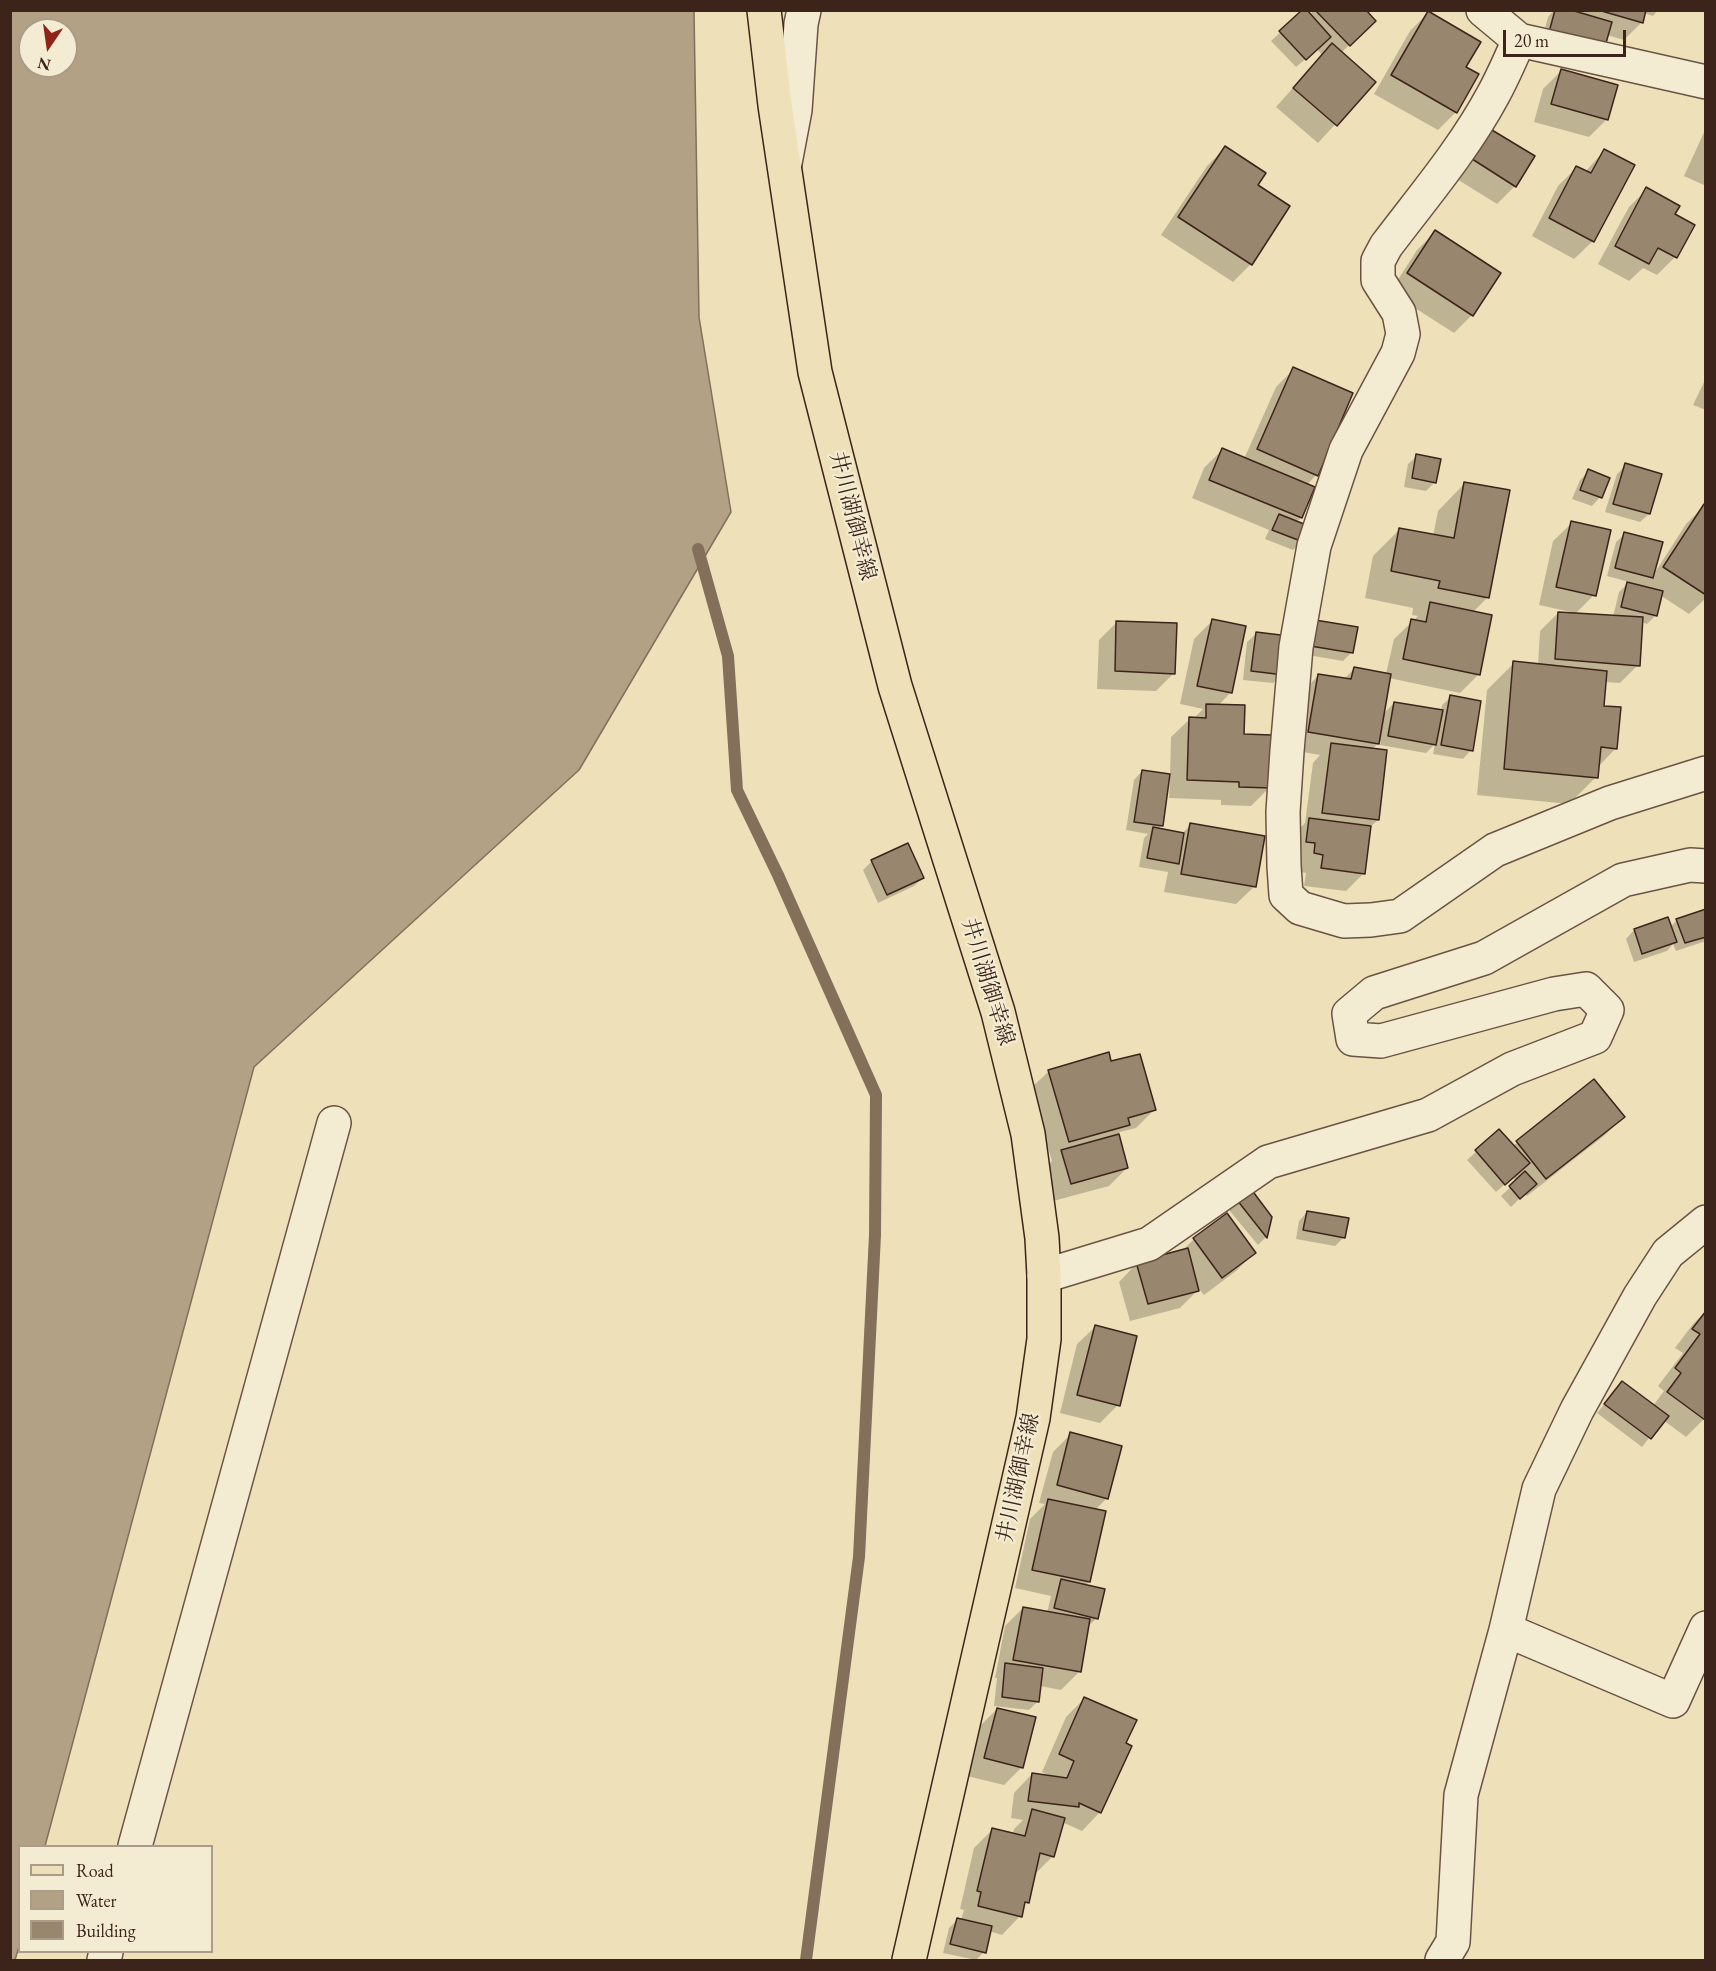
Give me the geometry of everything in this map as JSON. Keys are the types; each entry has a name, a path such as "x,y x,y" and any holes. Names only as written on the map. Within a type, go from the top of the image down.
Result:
{"main road":[{"name":"井川湖御幸線","path":"764,10 771,76 815,372 895,686 998,1012 1028,1134 1042,1238 1044,1339 1033,1418 909,1960"}],"street":[{"path":"784,164 795,110 804,10"},
{"path":"1483,10 1519,40 1706,82"},
{"path":"1519,40 1494,94 1474,126 1386,246 1378,261 1378,280 1399,313 1403,334 1398,353 1346,450 1314,546 1296,647 1287,751 1284,812 1286,895 1300,908 1344,921 1400,916 1422,903 1495,850 1610,803 1706,773"},
{"path":"1044,1276 1149,1244 1268,1162 1428,1114 1512,1069 1595,1037 1607,1010 1586,989 1554,994 1381,1041 1353,1039 1349,1014 1374,993 1484,958 1623,880 1690,865 1706,866"},
{"path":"135,1845 334,1123"},
{"path":"1442,1960 1453,1942 1461,1795 1506,1630 1539,1489 1576,1410 1640,1296 1668,1253 1706,1222"},
{"path":"1506,1630 1674,1701 1706,1629"}],"water":[{"path":"11,10 694,11 699,317 731,512 579,770 254,1067 45,1845 18,1845 18,1950 15,1960 10,1960"}],"building":[{"path":"1302,10 1307,10 1331,37 1306,60 1279,31"},
{"path":"1315,10 1366,10 1376,21 1350,46"},
{"path":"1555,10 1571,10 1612,22 1604,50 1548,36"},
{"path":"1598,10 1646,10 1643,23"},
{"path":"1428,11 1481,42 1466,67 1479,74 1457,113 1391,75"},
{"path":"1332,43 1376,82 1337,126 1293,88"},
{"path":"1561,69 1618,85 1608,120 1551,104"},
{"path":"1487,127 1535,156 1516,187 1469,157"},
{"path":"1225,146 1266,173 1258,185 1290,206 1252,265 1178,217"},
{"path":"1604,149 1635,165 1594,242 1549,218 1576,166 1591,173"},
{"path":"1646,187 1680,206 1675,214 1695,225 1677,258 1658,248 1649,264 1615,246"},
{"path":"1435,230 1501,273 1473,316 1407,273"},
{"path":"1293,367 1353,393 1318,476 1257,449"},
{"path":"1222,448 1315,487 1302,518 1209,480"},
{"path":"1416,454 1441,459 1436,483 1412,478"},
{"path":"1625,463 1662,474 1650,514 1613,504"},
{"path":"1588,469 1610,478 1602,498 1580,490"},
{"path":"1464,482 1510,490 1489,598 1438,588 1440,581 1391,571 1399,528 1454,538"},
{"path":"1704,504 1706,505 1706,595 1663,567"},
{"path":"1279,514 1309,526 1303,542 1272,530"},
{"path":"1571,521 1611,530 1596,596 1556,587"},
{"path":"1624,532 1663,542 1653,578 1615,568"},
{"path":"1627,582 1663,591 1657,616 1621,607"},
{"path":"1430,602 1492,615 1480,675 1403,659 1411,619 1426,622"},
{"path":"1558,612 1643,617 1640,666 1555,659"},
{"path":"1212,619 1246,626 1232,693 1197,686"},
{"path":"1309,619 1358,627 1353,653 1304,645"},
{"path":"1116,621 1177,623 1175,674 1115,671"},
{"path":"1256,632 1289,636 1284,675 1251,671"},
{"path":"1513,661 1607,671 1604,706 1621,707 1617,749 1601,747 1598,778 1504,769"},
{"path":"1354,667 1391,674 1379,744 1308,732 1318,674 1351,679"},
{"path":"1450,695 1481,701 1473,751 1441,745"},
{"path":"1394,702 1443,710 1436,745 1388,736"},
{"path":"1206,704 1245,705 1244,734 1272,735 1271,788 1239,787 1239,782 1187,780 1189,717 1206,718"},
{"path":"1331,743 1387,750 1379,820 1322,813"},
{"path":"1142,770 1170,774 1163,826 1134,822"},
{"path":"1309,818 1371,826 1365,874 1321,868 1323,855 1314,853 1315,843 1306,842"},
{"path":"1190,823 1265,836 1256,887 1181,874"},
{"path":"1153,827 1184,833 1179,864 1147,858"},
{"path":"908,843 924,878 887,895 871,860"},
{"path":"1706,909 1706,937 1685,943 1676,919"},
{"path":"1668,917 1677,942 1642,954 1634,929"},
{"path":"1109,1052 1111,1061 1140,1054 1156,1110 1128,1118 1130,1125 1069,1142 1048,1070"},
{"path":"1594,1079 1625,1117 1546,1179 1516,1141"},
{"path":"1499,1129 1530,1163 1505,1185 1475,1150"},
{"path":"1119,1134 1128,1168 1071,1184 1061,1150"},
{"path":"1525,1171 1537,1184 1520,1199 1509,1186"},
{"path":"1251,1189 1272,1217 1267,1238 1237,1200"},
{"path":"1307,1211 1349,1218 1345,1238 1303,1230"},
{"path":"1227,1213 1256,1253 1222,1278 1193,1238"},
{"path":"1188,1248 1199,1291 1148,1304 1136,1262"},
{"path":"1706,1311 1705,1420 1667,1392 1681,1373 1675,1368 1700,1334 1692,1329"},
{"path":"1095,1325 1137,1336 1120,1406 1077,1395"},
{"path":"1622,1381 1669,1416 1651,1439 1604,1404"},
{"path":"1070,1432 1122,1446 1108,1499 1057,1485"},
{"path":"1048,1499 1106,1511 1090,1582 1032,1570"},
{"path":"1061,1579 1105,1589 1098,1619 1054,1608"},
{"path":"1023,1607 1090,1619 1081,1672 1013,1660"},
{"path":"1005,1663 1043,1668 1039,1702 1002,1697"},
{"path":"1084,1697 1137,1720 1126,1743 1132,1746 1101,1813 1079,1803 1079,1807 1028,1801 1032,1773 1067,1778 1074,1761 1059,1754"},
{"path":"997,1708 1036,1717 1023,1768 984,1758"},
{"path":"1032,1809 1065,1818 1054,1857 1040,1853 1029,1903 1025,1902 1022,1917 978,1906 981,1892 977,1891 992,1828 1025,1836"},
{"path":"957,1918 992,1926 986,1953 950,1944"}],"waterway":[{"path":"698,549 728,656 737,790 778,875 876,1095 875,1235 859,1557 806,1960"}]}
